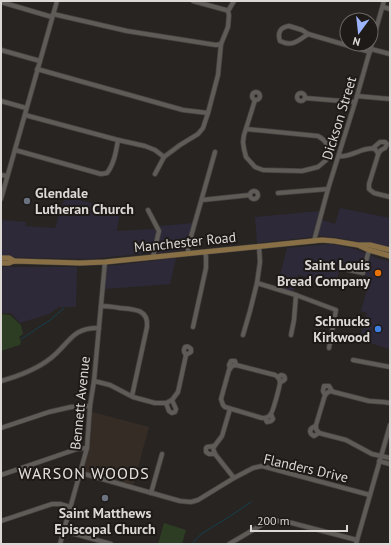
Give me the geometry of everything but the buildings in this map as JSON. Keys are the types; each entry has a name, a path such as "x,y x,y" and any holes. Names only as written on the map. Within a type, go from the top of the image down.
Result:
{"main road":[{"name":"Manchester Road","path":"1,263 9,263 14,261 80,263 105,262 314,241 334,241 390,250"},
{"name":"Manchester Road","path":"358,245 390,256"},
{"name":"Manchester Road","path":"1,258 9,258 14,261"}],"street":[{"path":"1,199 57,1"},
{"path":"193,1 228,11"},
{"path":"155,174 164,157 200,132 203,128 218,75 221,44 228,27 228,11 234,1"},
{"name":"Dickson Street","path":"379,18 384,1"},
{"path":"1,2 53,16 127,31 216,45 221,44"},
{"path":"382,7 390,9"},
{"path":"308,34 300,40 290,44 280,41 279,37 281,29 289,26 302,30 308,34 339,42"},
{"path":"1,50 40,60"},
{"name":"Dickson Street","path":"314,241 328,189 369,52"},
{"path":"379,52 390,54"},
{"path":"37,69 183,110 208,113"},
{"path":"357,96 390,99"},
{"path":"305,98 354,102"},
{"path":"255,100 243,142 246,157 255,166 263,170 298,171 318,166 331,156"},
{"path":"1,101 26,108"},
{"path":"25,114 145,146 155,150 164,157"},
{"path":"246,129 318,136 327,144 331,156"},
{"path":"15,150 101,174 107,173 111,169 118,140"},
{"path":"331,156 338,158 344,157 373,148 380,142 386,142 386,148 381,150 378,154 369,189 374,193 390,197"},
{"path":"373,148 377,150 378,154"},
{"path":"188,253 188,247 215,152"},
{"path":"1,175 8,176"},
{"path":"278,193 328,189"},
{"path":"202,200 250,195"},
{"path":"148,210 159,231 153,257"},
{"path":"242,335 257,283 260,262 259,246"},
{"path":"340,268 363,273 369,250"},
{"path":"193,327 206,268 205,252"},
{"name":"Bennett Avenue","path":"60,544 87,448 105,262"},
{"path":"257,283 296,295 336,310 329,348"},
{"path":"291,335 296,295"},
{"path":"101,306 136,309 147,319 148,323 132,396"},
{"path":"1,382 29,372 51,358 82,330 98,328"},
{"path":"94,381 110,385 132,396 155,403 166,403 172,400 178,392 186,355"},
{"path":"354,360 390,368"},
{"path":"233,367 279,379 270,416 265,418 230,409 225,407 221,402 233,367"},
{"path":"326,395 323,391 324,386 329,386 332,391"},
{"path":"319,433 316,426 327,393 332,391 369,401 390,403"},
{"path":"166,403 173,413 176,409 172,400"},
{"path":"1,428 49,412 71,407 90,406"},
{"path":"230,409 222,436 213,448 215,454 234,478"},
{"path":"229,544 270,520 288,522 356,542 390,424"},
{"path":"316,426 311,428 311,435 314,436 319,433 346,440 372,454 390,458"},
{"path":"214,446 206,447 206,452 209,454 215,454"},
{"path":"1,475 77,449 87,448"},
{"path":"151,493 162,454"},
{"path":"379,462 390,464"},
{"name":"Flanders Drive","path":"81,473 180,501 191,502 198,500 253,468 262,466 370,495"},
{"path":"1,521 56,503 70,507"},
{"path":"64,531 111,544"}],"shaded area":[{"path":"65,196 120,211 117,231 155,229 157,233 152,251 148,253 91,259 1,257 1,220 26,222 25,226 55,228"},
{"path":"340,208 390,218 390,248 340,238 319,236 318,232 321,220 335,224"},
{"path":"320,211 312,237 257,243 255,217"},
{"path":"194,223 187,247 185,249 159,253 157,252 156,250 161,232 160,226"},
{"path":"331,244 355,249 379,259 390,261 390,349 359,340 367,313 361,311 370,279 365,275 339,271 336,284 298,275 294,291 277,287 287,248"},
{"path":"176,258 170,284 105,289 108,266"},
{"path":"1,267 77,267 76,307 59,307 49,314 20,323 11,313 1,313"},
{"path":"92,412 149,427 133,486 84,470 90,447"}],"green space":[{"path":"1,314 10,315 21,325 23,334 19,337 21,341 20,345 1,351"},
{"path":"164,523 186,530 182,544 158,544"}],"waterway":[{"path":"21,339 49,321 64,308"},
{"path":"192,544 204,532 251,502"}],"place":[{"name":"Glendale Lutheran Church","path":"27,201"},
{"name":"Saint Louis Bread Company","path":"378,273"},
{"name":"Schnucks Kirkwood","path":"378,329"},
{"name":"Saint Matthews Episcopal Church","path":"105,498"}],"district":[{"name":"WARSON WOODS","path":"84,473"}]}
